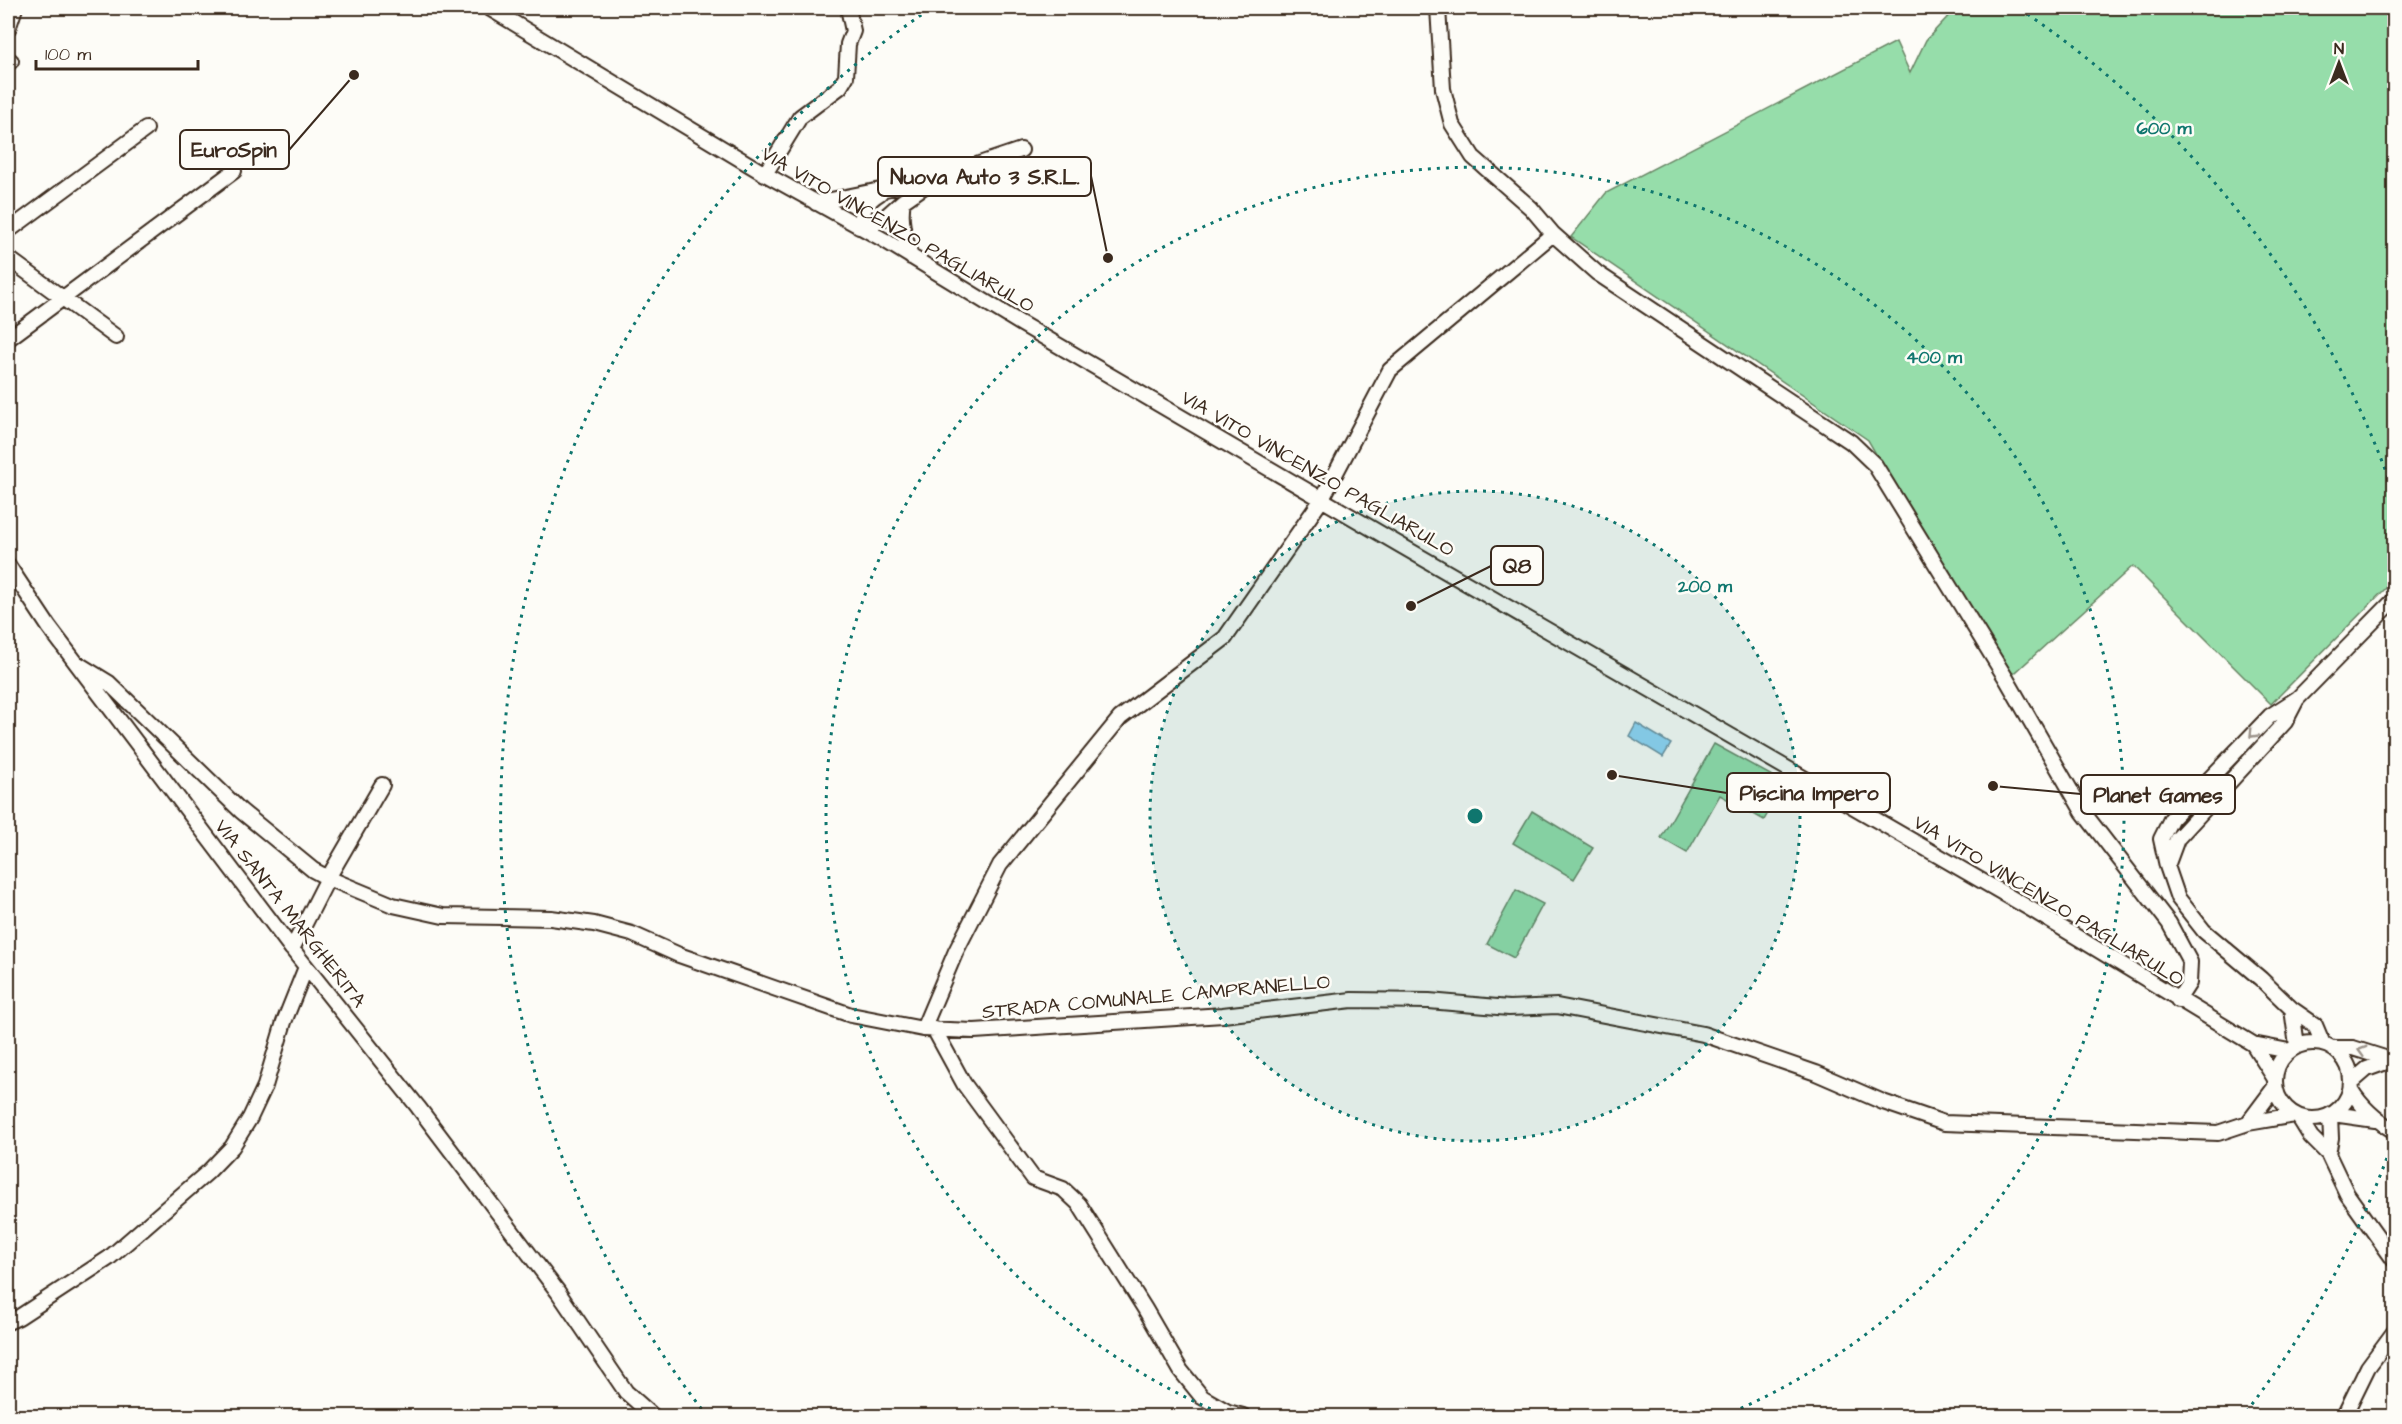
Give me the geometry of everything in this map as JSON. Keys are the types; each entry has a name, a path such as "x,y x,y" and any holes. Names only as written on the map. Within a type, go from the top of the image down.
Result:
{"street":[{"path":"8,28 15,8"},
{"name":"VIA VITO VINCENZO PAGLIARULO","path":"489,8 765,174 911,256 1322,499 2034,911 2253,1044 2293,1048"},
{"path":"765,174 800,117 840,87 846,77 848,45 852,31 848,8"},
{"path":"1438,8 1443,89 1452,124 1473,157 1531,208 1553,234 1597,273 1851,442 1875,465 2007,680 2083,812 2169,923 2190,962 2189,983 2178,1000"},
{"path":"8,231 146,129"},
{"path":"816,203 935,179 1021,150"},
{"path":"8,339 234,171"},
{"path":"884,190 868,200 863,210 862,228 884,218 915,190 935,179"},
{"path":"903,201 902,228 911,256"},
{"path":"1243,1416 1228,1412 1202,1397 1181,1371 1079,1204 1064,1189 1033,1178 964,1084 928,1029 956,951 1000,865 1120,718 1225,638 1322,499 1390,370 1553,234"},
{"path":"8,258 116,337"},
{"name":"VIA SANTA MARGHERITA","path":"8,565 49,627 292,949 418,1107 549,1280 626,1392 653,1416"},
{"path":"2394,600 2298,698 2270,716 2171,819 2162,839 2167,866 2178,898 2204,931 2261,979 2292,1009 2315,1025 2328,1046 2347,1062 2351,1086 2359,1104 2394,1131"},
{"name":"STRADA COMUNALE CAMPRANELLO","path":"78,664 109,683 241,811 313,870 328,878 393,904 443,916 551,918 594,924 632,934 679,955 851,1016 928,1029 974,1031 1223,1015 1352,1000 1429,1001 1509,1008 1557,1006 1601,1012 1703,1034 1816,1073 1883,1102 1944,1123 2218,1133 2248,1123 2296,1115"},
{"path":"292,949 328,878 382,785"},
{"path":"8,1322 109,1258 208,1172 232,1147 250,1118 265,1086 284,1022 306,967"},
{"path":"2292,1009 2293,1048"},
{"path":"2248,1123 2275,1083 2282,1059 2293,1048 2305,1043 2353,1048 2393,1059"},
{"name":"VIA VITO VINCENZO PAGLIARULO","path":"2253,1044 2275,1083"},
{"path":"2296,1115 2320,1119 2331,1115 2347,1100 2351,1086 2367,1069 2393,1059"},
{"path":"2275,1083 2279,1098 2328,1154 2347,1194 2394,1260"},
{"path":"2331,1115 2377,1120"},
{"path":"2328,1154 2331,1115"},
{"path":"2344,1416 2368,1367 2394,1332"}],"green space":[{"path":"1956,8 2394,8 2394,580 2271,704 2133,566 2007,680 1868,440 1571,237 1606,193 1896,42 1910,73 1926,40"},
{"path":"1714,744 1785,783 1764,820 1720,795 1687,853 1661,838"},
{"path":"1532,811 1593,848 1574,879 1513,843"},
{"path":"1516,890 1543,904 1514,958 1487,944"}],"water":[{"path":"1636,723 1671,744 1663,757 1629,736"}],"place":[{"name":"EuroSpin","path":"354,75"},
{"name":"Nuova Auto 3 S.R.L.","path":"1108,258"},
{"name":"Q8","path":"1411,606"},
{"name":"Piscina Impero","path":"1612,775"},
{"name":"Planet Games","path":"1993,786"}]}
